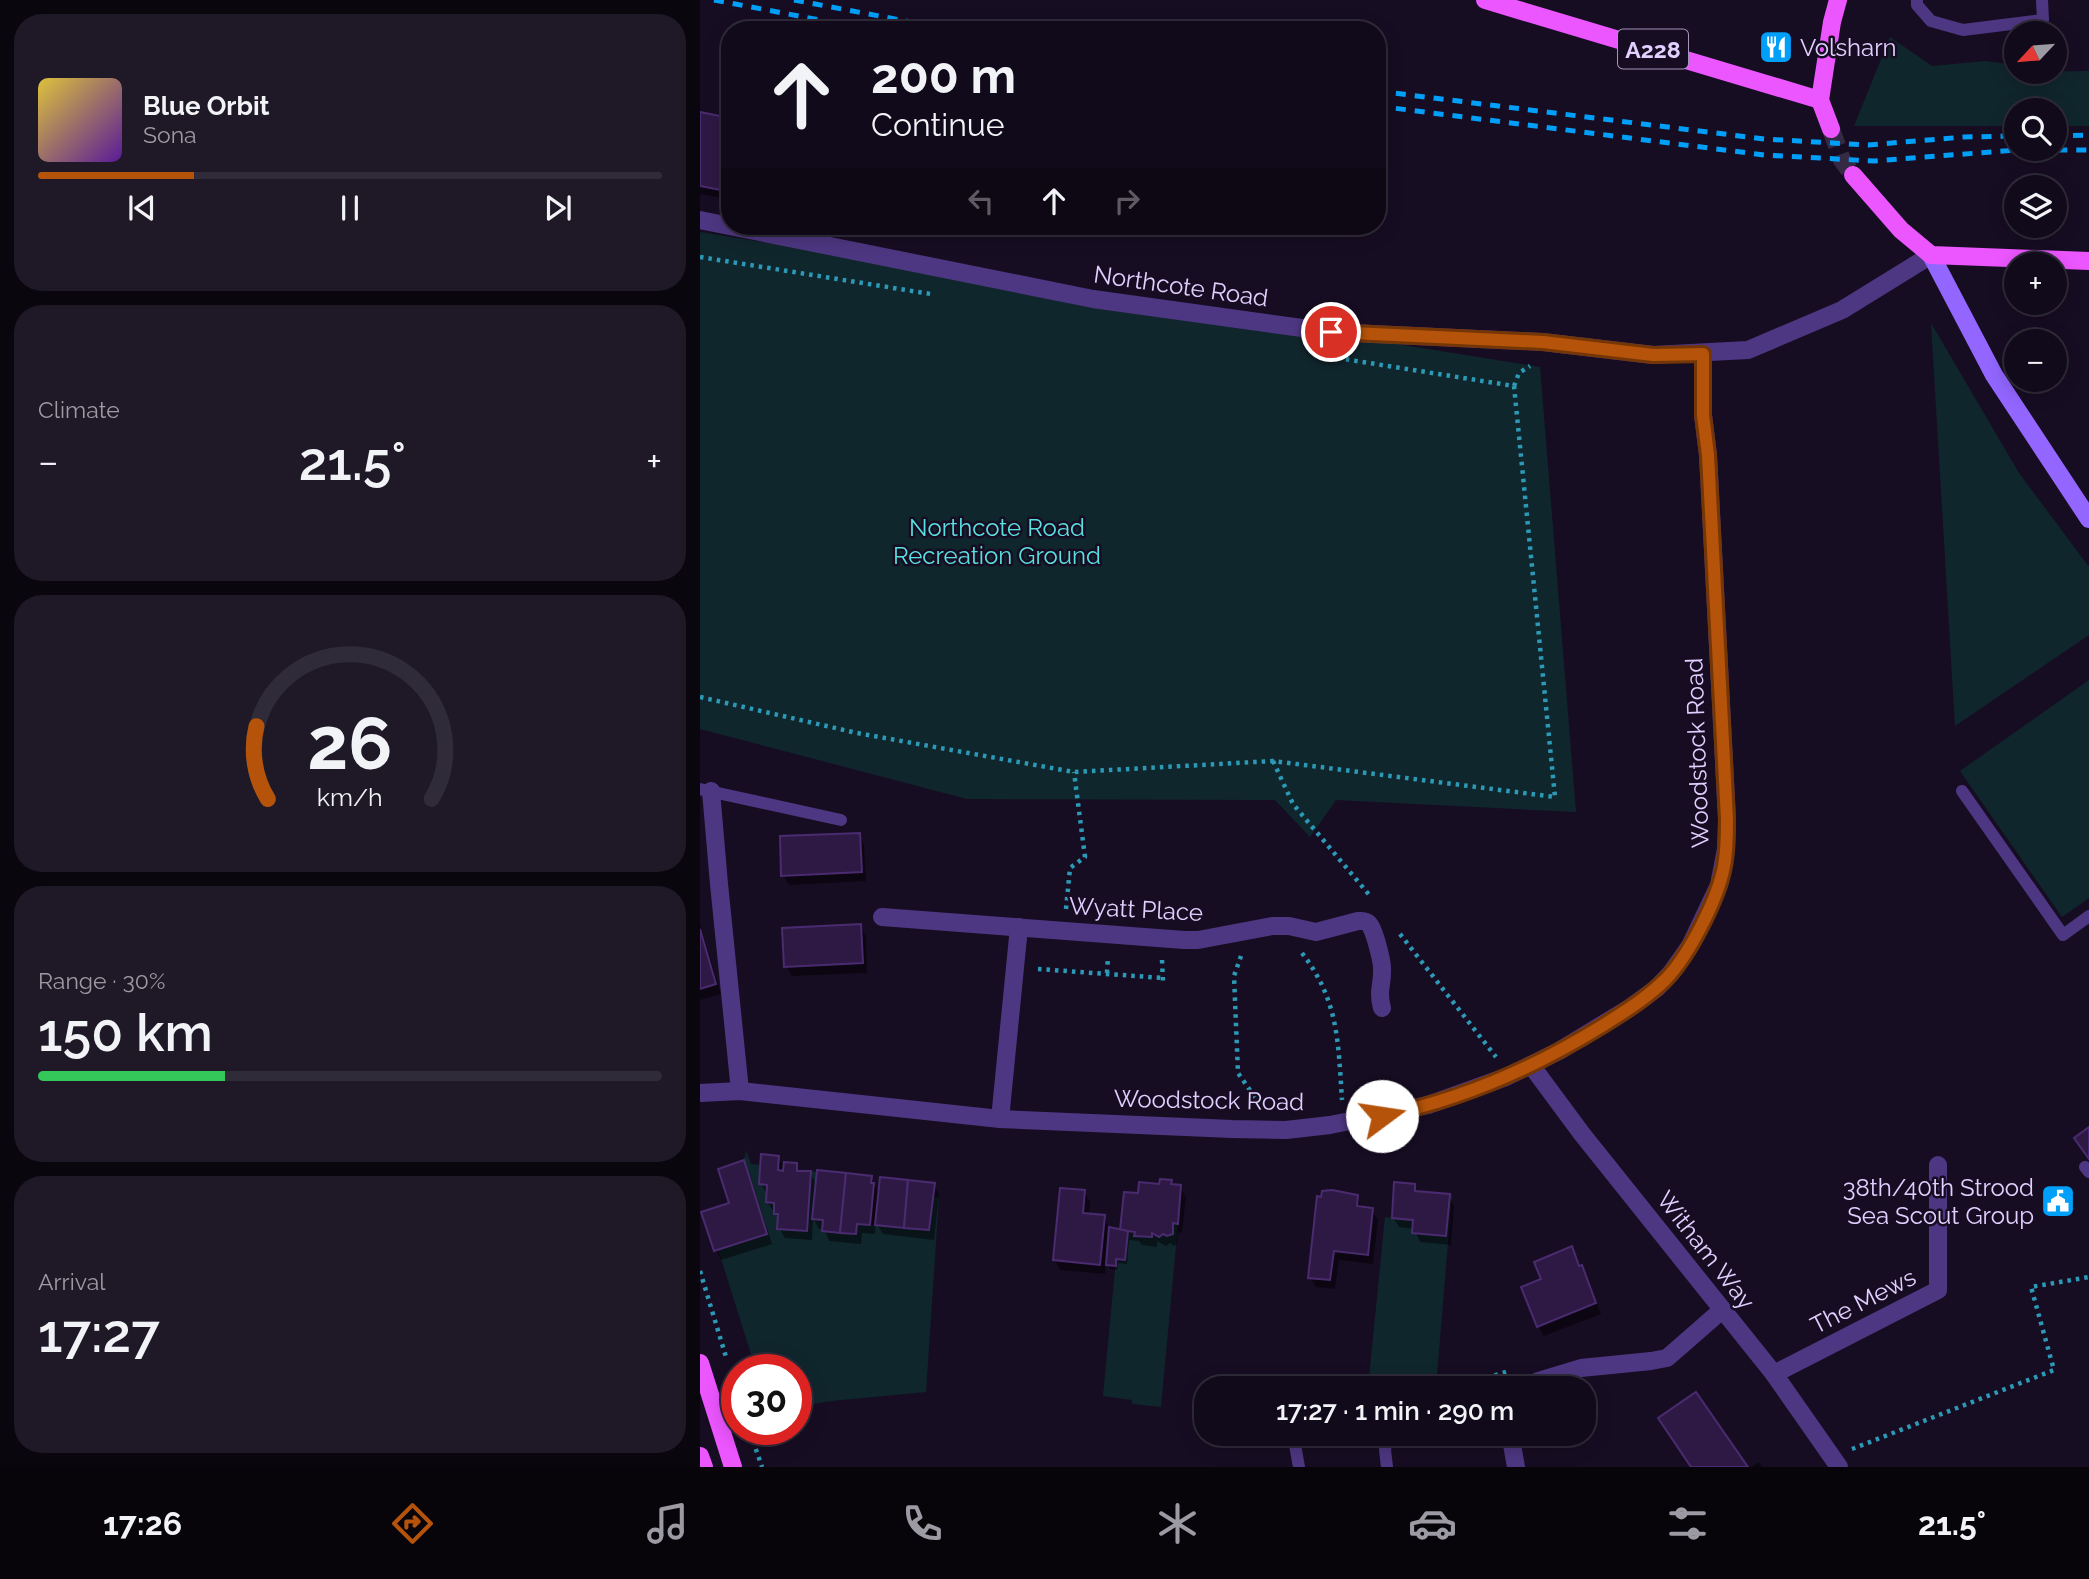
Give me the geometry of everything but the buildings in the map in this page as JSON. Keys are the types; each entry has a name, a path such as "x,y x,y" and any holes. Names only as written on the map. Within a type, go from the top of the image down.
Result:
{"main road":[{"name":"A228","path":"1485,0 1820,100"},
{"path":"1831,130 1820,100 1838,0"},
{"path":"1853,175 1901,230 1931,255 2089,261"},
{"path":"700,1363 733,1467"},
{"path":"700,1456 704,1467"}],"street":[{"name":"Northcote Road","path":"700,220 721,224"},
{"name":"Northcote Road","path":"775,235 1093,299 1331,332 1543,342 1653,355 1748,350 1842,310 1931,255"},
{"path":"1931,255 1994,375 2087,513"},
{"name":"Woodstock Road","path":"700,1093 740,1091 1000,1119 1232,1129 1303,1128 1364,1120 1428,1105 1497,1080 1559,1051 1643,998 1667,977 1694,938 1724,868 1727,819 1708,455 1702,390 1703,354"},
{"path":"706,790 719,884 740,1091"},
{"name":"Wyatt Place","path":"882,917 1199,940 1272,926 1289,926 1311,932 1365,921 1372,930 1382,966 1378,993 1382,1008"},
{"path":"1000,1119 1019,927"},
{"name":"Witham Way","path":"1531,1065 1574,1124 1774,1374 1836,1462"},
{"name":"The Mews","path":"1774,1374 1938,1290 1938,1165"},
{"path":"1555,1376 1581,1368 1664,1359 1677,1351 1701,1326 1722,1310"},
{"path":"1512,1446 1516,1467"}],"lane":[{"path":"1917,0 1917,5 1931,20 1963,30 2043,20 2042,0"},
{"path":"706,790 841,820"},
{"path":"1962,791 2063,935 2089,916"},
{"path":"1295,1446 1299,1467"},
{"path":"1386,1446 1387,1467"}],"path":[{"path":"700,257 934,294"},
{"path":"700,697 857,733 1074,772 1273,761 1555,797 1514,386 1334,358"},
{"path":"1064,931 1070,868 1085,857 1074,772"},
{"path":"1295,944 1324,989 1335,1018 1342,1108"},
{"path":"1245,951 1236,965 1234,976 1238,1073 1260,1104 1263,1113"},
{"path":"1032,964 1031,968 1163,978"},
{"path":"700,1271 725,1354"},
{"path":"1836,1462 2054,1370 2031,1287 2089,1277"},
{"path":"1495,1376 1522,1368"},
{"path":"754,1445 762,1467"}],"green space":[{"path":"1890,37 1932,66 1985,61 2004,63 2004,84 2067,84 2067,71 2089,71 2089,126 2067,126 2067,98 2004,98 2004,126 1854,126"},
{"name":"Northcote Road Recreation Ground","path":"700,232 1540,367 1576,812 1336,800 1310,837 1275,800 967,799 700,729"},
{"path":"1931,323 2019,473 2089,567 2089,635 1955,726"},
{"path":"2089,680 2089,898 2062,917 1960,771"},
{"path":"746,1150 751,1164 760,1165 767,1185 766,1202 774,1203 774,1213 807,1231 811,1171 817,1172 812,1219 823,1220 822,1231 856,1234 857,1224 929,1230 933,1197 939,1197 926,1392 812,1404 812,1354 751,1354 718,1249 767,1234 744,1160"},
{"path":"1452,1194 1437,1376 1369,1376 1385,1217 1413,1220 1412,1233 1446,1236"},
{"path":"1173,1223 1178,1224 1161,1407 1132,1404 1132,1400 1103,1396 1116,1259 1125,1260 1128,1231 1135,1232 1135,1236 1152,1237 1152,1233 1159,1237 1163,1234 1168,1236 1173,1234"}],"tunnel":[{"path":"1831,129 1842,160 1853,175"}],"railway":[{"path":"714,0 825,21"},
{"path":"794,0 906,21"},
{"path":"1386,92 1764,139 1868,145 2004,136"},
{"path":"1386,107 1764,155 1874,161 2016,150 2089,150"},
{"path":"2067,136 2089,135"}],"place":[{"name":"Volsharn","path":"1776,47"},
{"name":"38th/40th Strood Sea Scout Group","path":"2058,1201"}],"route":[{"path":"1331,332 1543,342 1653,355 1703,354 1702,400 1708,455 1727,819 1727,849 1718,885 1690,946 1657,988 1637,1003 1559,1051 1506,1077 1437,1102 1382,1116"}]}
